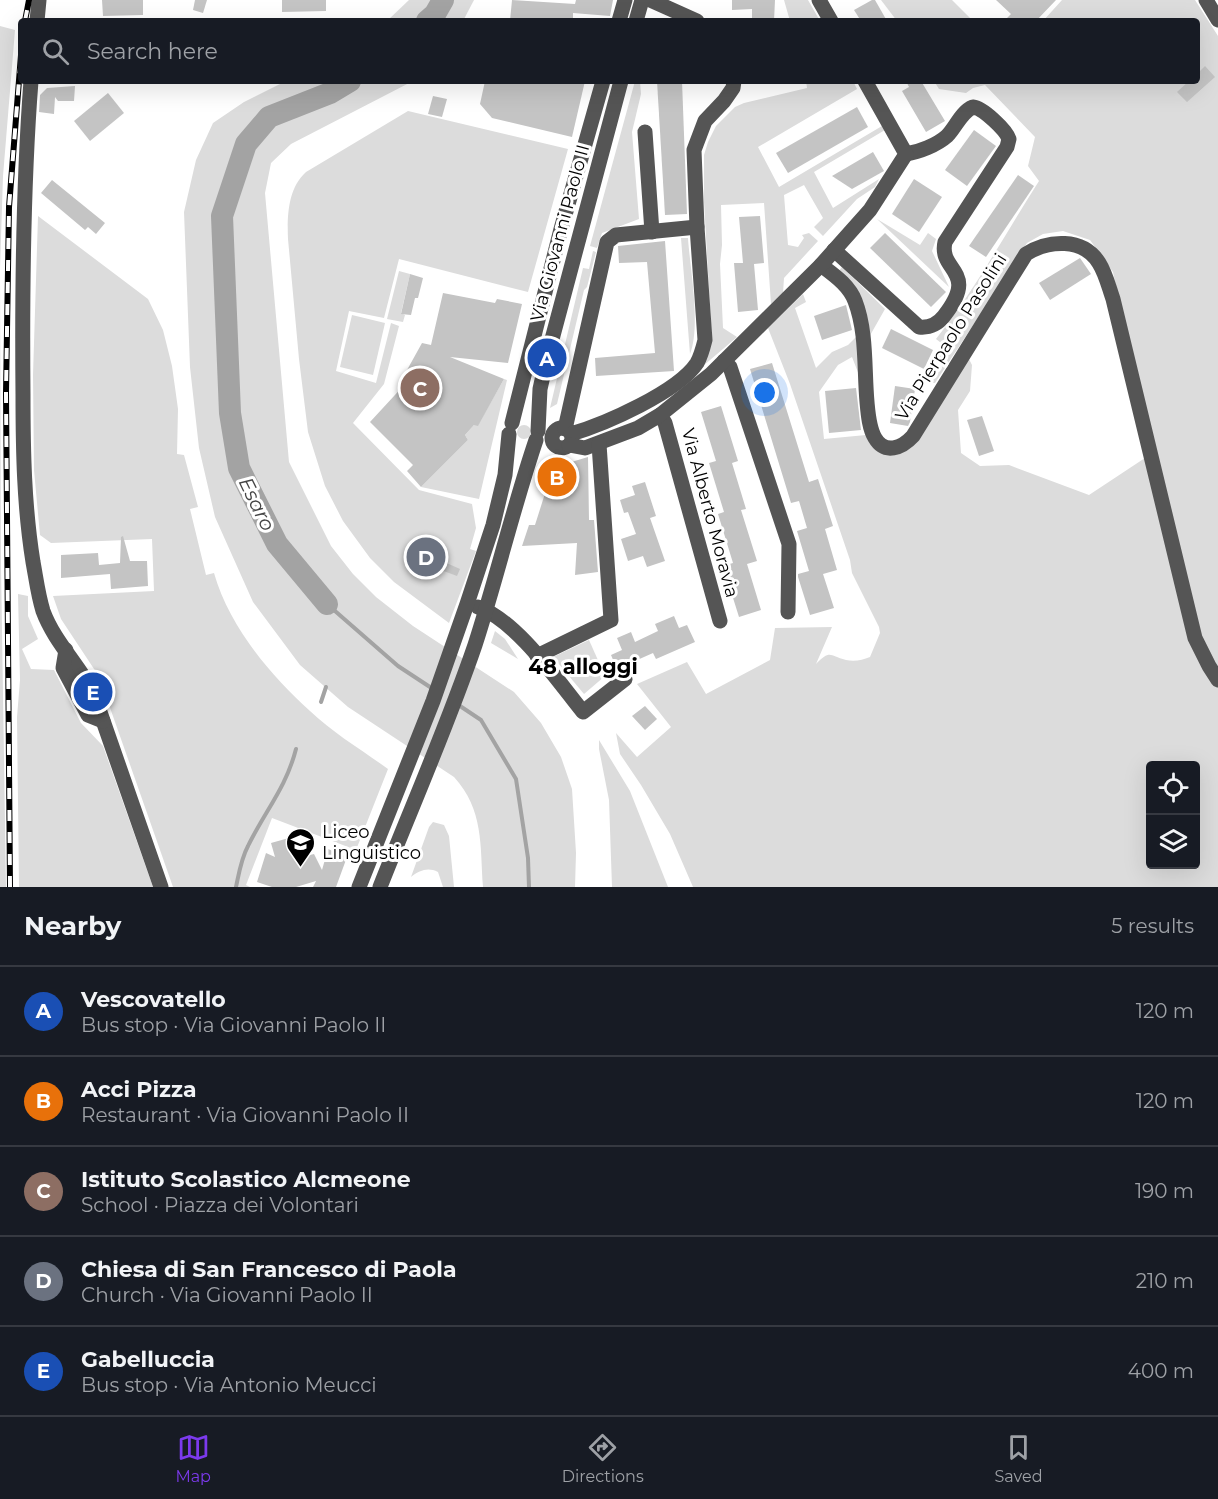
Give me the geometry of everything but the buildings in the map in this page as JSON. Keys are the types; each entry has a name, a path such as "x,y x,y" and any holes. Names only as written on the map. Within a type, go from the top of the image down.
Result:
{"street":[{"path":"36,18 39,0"},
{"path":"620,18 625,0"},
{"path":"637,18 642,0"},
{"path":"650,0 689,18"},
{"path":"819,0 829,18"},
{"path":"1206,0 1218,20"},
{"path":"31,84 26,152 22,310 25,496 28,534 43,610 53,632 88,682 161,887"},
{"name":"Via Giovanni Paolo II","path":"359,887 433,701 493,525 502,485 510,429 561,229 602,84"},
{"name":"Via Giovanni Paolo II","path":"380,887 448,718 486,610 537,435 540,389 620,84"},
{"path":"523,480 541,453 563,437 598,426 661,393 696,364 705,340 694,150 705,120 724,101 734,84"},
{"path":"867,84 906,154"},
{"path":"834,250 919,327 926,328 940,321 950,308 957,295 959,282 944,254 945,242 1010,139 982,110 973,107 967,110 945,137 916,153 906,154"},
{"path":"645,132 652,232"},
{"path":"540,389 545,416 563,437 585,448 638,428 660,415 724,362 821,265 870,210 906,154"},
{"path":"563,437 607,242 616,235 697,227"},
{"name":"Via Pierpaolo Pasolini","path":"821,265 851,291 856,303 862,332 867,408 872,429 880,443 896,448 913,436 1026,254 1039,246 1057,243 1071,244 1085,250 1099,262 1113,299 1196,638 1218,680"},
{"path":"724,362 730,367 789,544 788,612"},
{"name":"Via Alberto Moravia","path":"660,415 665,423 720,621"},
{"path":"520,418 530,419 534,422 537,435 530,446 520,447 513,442 510,429 520,418"},
{"path":"537,656 611,620 598,444"},
{"path":"464,611 486,610 507,624 583,712 625,678"}],"shaded area":[{"path":"409,0 474,0 465,18 390,18"},
{"path":"784,0 808,0 818,18 789,18"},
{"path":"881,0 952,0 970,18 895,18"},
{"path":"1062,0 1195,0 1218,36 1218,887 693,887 670,834 620,754 616,733 637,757 671,727 637,684 687,662 706,694 770,660 775,628 832,627 816,664 828,655 852,661 870,657 880,633 852,573 850,560 790,384 768,328 803,294 806,302 795,308 816,368 832,352 848,345 858,335 861,380 852,357 838,365 819,392 824,439 866,435 892,455 969,359 972,365 970,391 958,410 961,453 980,466 1009,465 1089,495 1151,454 1113,272 1090,240 1063,231 1043,234 1027,243 935,383 923,381 945,346 936,339 977,281 1039,181 1028,166 1035,137 985,85 973,88 966,93 939,89 936,84 1200,84 1200,18 1046,18"},
{"path":"0,26 15,30 3,176 0,269"},
{"path":"280,84 407,84 291,144 271,163 265,193 289,462 331,546 353,574 376,597 413,626 514,692 541,723 561,757 572,789 576,853 575,887 483,887 479,829 476,815 464,789 454,777 348,707 300,665 253,602 215,517 199,448 190,367 184,212 196,160 213,123 244,102"},
{"path":"634,84 640,84 641,94 632,132 639,219 602,233 597,248 590,246"},
{"path":"806,84 854,84 857,89 758,147 779,187 882,126 885,130 814,172 833,208 879,179 875,187 857,199 823,236 814,227 823,218 804,185 784,195 788,245 798,247 804,238 802,235 809,233 818,241 784,278 783,293 771,304 764,203 721,205 720,264 723,328 737,337 703,366 712,340 704,202 704,155 708,142 716,126 735,107 807,88"},
{"path":"408,111 568,149 528,292 399,259 384,318 349,311 336,371 376,383 391,323 399,326 384,384 353,423 419,490 472,504 476,528 470,549 476,551 449,623 394,582 370,558 343,521 325,486 308,432 288,239 292,194 306,172"},
{"path":"38,216 148,299 163,330 172,366 178,409 177,454 184,455 198,507 190,509 206,575 214,573 221,593 240,630 266,665 295,697 338,734 388,769 356,850 272,818 246,885 250,887 173,887 96,672 61,619 53,596 154,591 152,539 51,543 40,535 34,470 33,375"},
{"path":"877,219 920,245 928,233 936,239 932,251 949,287"},
{"path":"681,238 688,238 694,297 695,328 690,354"},
{"path":"593,251 596,252 587,287 584,290 557,404 550,408 583,268 589,269"},
{"path":"842,267 885,309 868,339 857,290 839,271"},
{"path":"0,269 1,566 6,887 0,887"},
{"path":"399,271 410,274 401,313 405,315 403,322 387,319"},
{"path":"352,315 385,323 373,375 340,367"},
{"path":"504,379 507,380 479,499 421,487 468,440 465,435 474,425 478,425"},
{"path":"521,425 527,425 531,432 527,439 521,439 517,435 517,429"},
{"path":"18,594 28,596 28,616 38,639 22,649 31,669 54,670 81,723 103,746 153,887 19,887"},
{"path":"495,631 505,639 518,659 491,643"},
{"path":"589,640 605,676 584,694 553,657"},
{"path":"599,740 630,791 668,887 612,887 609,800"},
{"path":"433,822 444,825 449,836 454,887 443,887 438,872 434,870 424,870 411,877 429,827"}],"waterway":[{"name":"Esaro","path":"430,18 443,0"},
{"name":"Esaro","path":"327,604 277,544 239,468 230,413 222,216 246,144 269,117 330,93 345,84"},
{"name":"Esaro","path":"327,604 398,666 433,689"},
{"path":"321,702 326,687"},
{"name":"Esaro","path":"457,704 481,720 516,779 528,858 529,887"},
{"path":"236,887 246,851 287,776 296,749"}],"railway":[{"path":"26,18 29,0"},
{"path":"10,887 6,393 9,207 19,84"}],"place":[{"name":"Vescovatello","path":"547,358"},
{"name":"Istituto Scolastico Alcmeone","path":"420,388"},
{"name":"Acci Pizza","path":"557,477"},
{"name":"Chiesa di San Francesco di Paola","path":"426,557"},
{"name":"Gabelluccia","path":"93,692"},
{"name":"Liceo Linguistico","path":"301,868"}],"district":[{"name":"48 alloggi","path":"583,667"}]}
